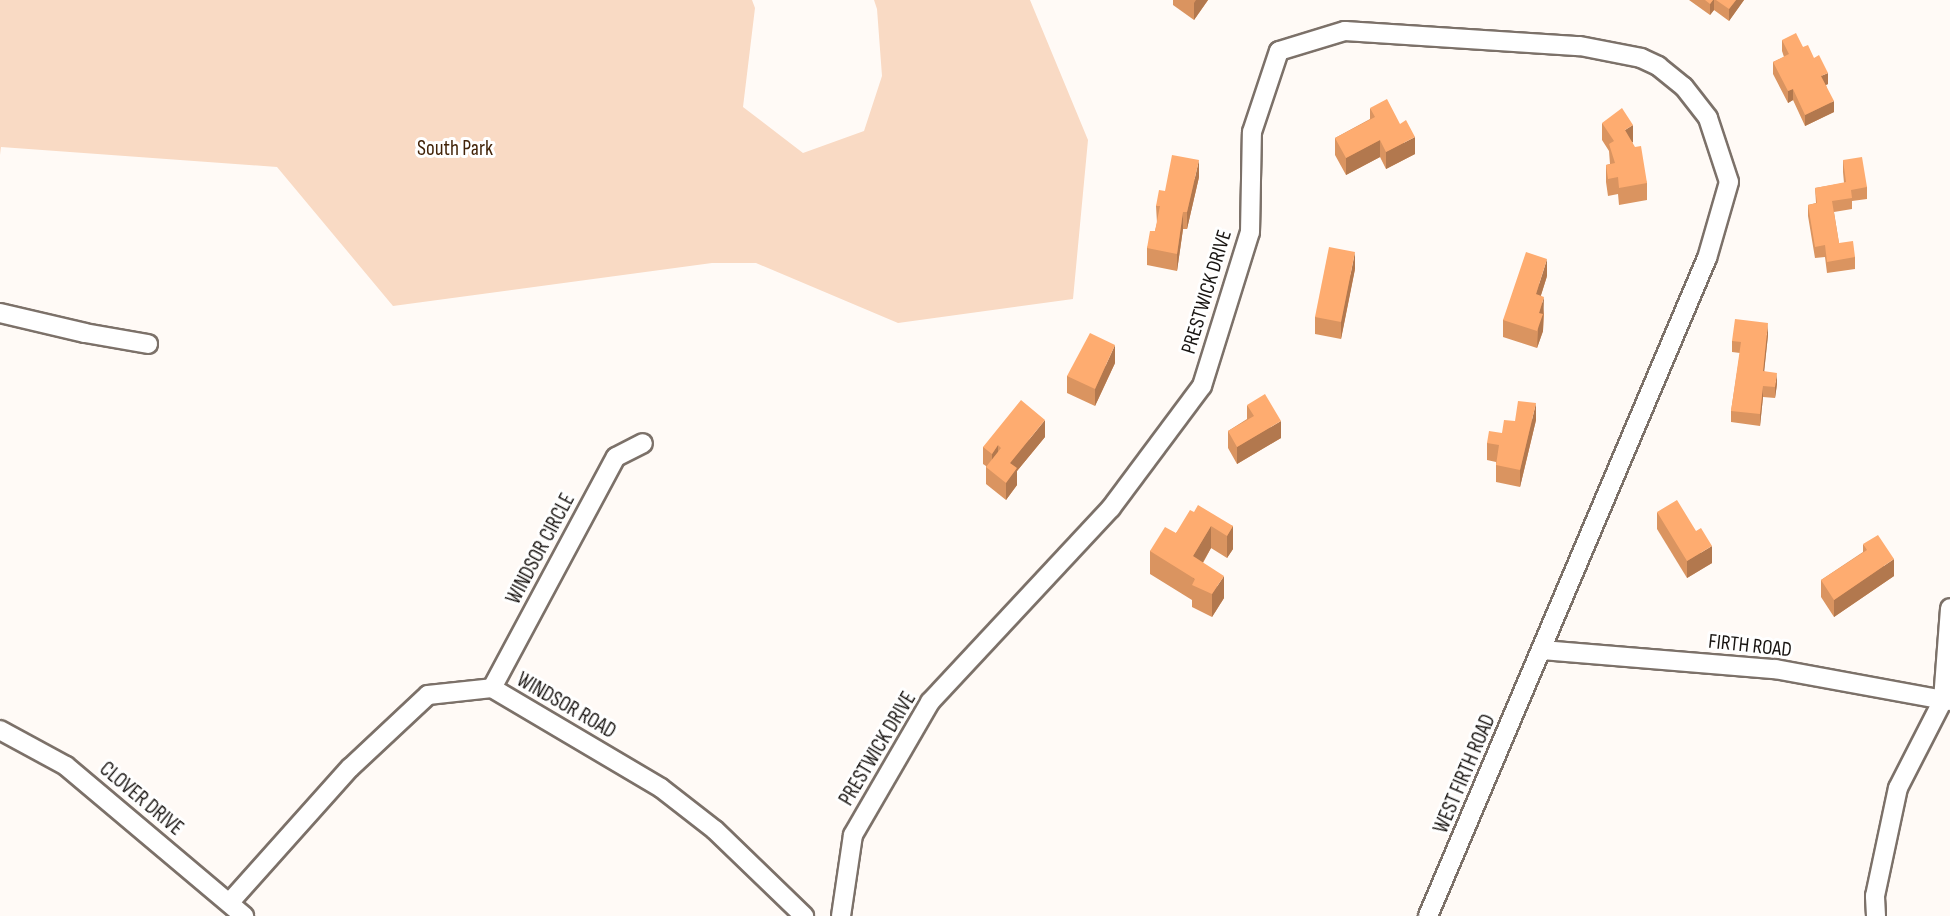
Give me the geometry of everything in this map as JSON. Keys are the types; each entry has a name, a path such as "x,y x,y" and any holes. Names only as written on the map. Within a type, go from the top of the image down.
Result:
{"street":[{"name":"PRESTWICK DRIVE","path":"841,916 853,835 930,702 1111,508 1202,386 1250,232 1252,132 1279,51 1345,31 1580,46 1641,58 1658,66 1684,87 1708,118 1729,182 1707,258 1542,650"},
{"path":"0,313 85,333 148,344"},
{"name":"WINDSOR CIRCLE","path":"492,688 616,457 643,443"},
{"path":"1876,916 1875,896 1898,788 1946,700 1950,608"},
{"name":"FIRTH ROAD","path":"1542,650 1775,669 1946,700"},
{"name":"WEST FIRTH ROAD","path":"1428,916 1542,650"},
{"name":"WINDSOR ROAD","path":"230,902 350,768 428,695 492,688 661,788 715,830 804,916"},
{"name":"CLOVER DRIVE","path":"0,730 66,766 244,916"}],"green space":[{"name":"South Park","path":"0,0 752,0 755,8 743,107 803,153 864,131 882,76 877,9 874,0 1030,0 1088,140 1073,299 898,323 756,263 712,263 393,306 277,167 1,147 0,155"}],"building":[{"path":"1716,0 1736,0 1729,9"},
{"path":"1796,33 1803,47 1808,45 1814,58 1819,55 1828,73 1821,76 1834,101 1805,115 1793,89 1788,91 1773,62 1789,54 1782,40"},
{"path":"1387,99 1400,124 1406,120 1415,137 1386,152 1380,140 1346,158 1335,138 1375,117 1370,108"},
{"path":"1622,108 1633,125 1625,130 1635,147 1641,146 1647,183 1619,188 1618,177 1608,179 1606,165 1615,163 1609,144 1614,141 1602,123"},
{"path":"1172,155 1199,160 1187,212 1183,212 1177,254 1147,248 1150,231 1155,231 1160,206 1156,206 1159,190 1165,191"},
{"path":"1862,157 1867,187 1851,190 1852,198 1832,201 1839,243 1853,241 1855,257 1827,262 1825,245 1815,247 1808,205 1817,203 1815,188 1846,182 1843,160"},
{"path":"1329,247 1355,252 1341,322 1315,317"},
{"path":"1526,252 1547,259 1536,294 1544,297 1539,313 1543,314 1537,331 1503,320"},
{"path":"1735,319 1768,323 1763,371 1777,373 1775,387 1763,386 1760,414 1731,411 1741,342 1732,341"},
{"path":"1090,333 1115,345 1095,389 1067,376"},
{"path":"1265,394 1281,421 1237,447 1228,431 1254,416 1247,405"},
{"path":"1021,400 1045,420 1010,463 1017,468 1006,483 986,467 1001,448 998,445 992,454 983,447"},
{"path":"1518,401 1536,403 1520,470 1496,465 1499,445 1487,443 1489,431 1502,433 1504,420 1515,421"},
{"path":"1677,500 1696,531 1701,528 1712,546 1687,561 1657,512"},
{"path":"1198,505 1233,526 1227,536 1211,526 1193,556 1224,576 1212,594 1192,585 1195,579 1150,551 1165,527 1176,533 1190,510 1194,512"},
{"path":"1878,535 1894,559 1834,600 1821,580 1867,550 1863,544"}]}
